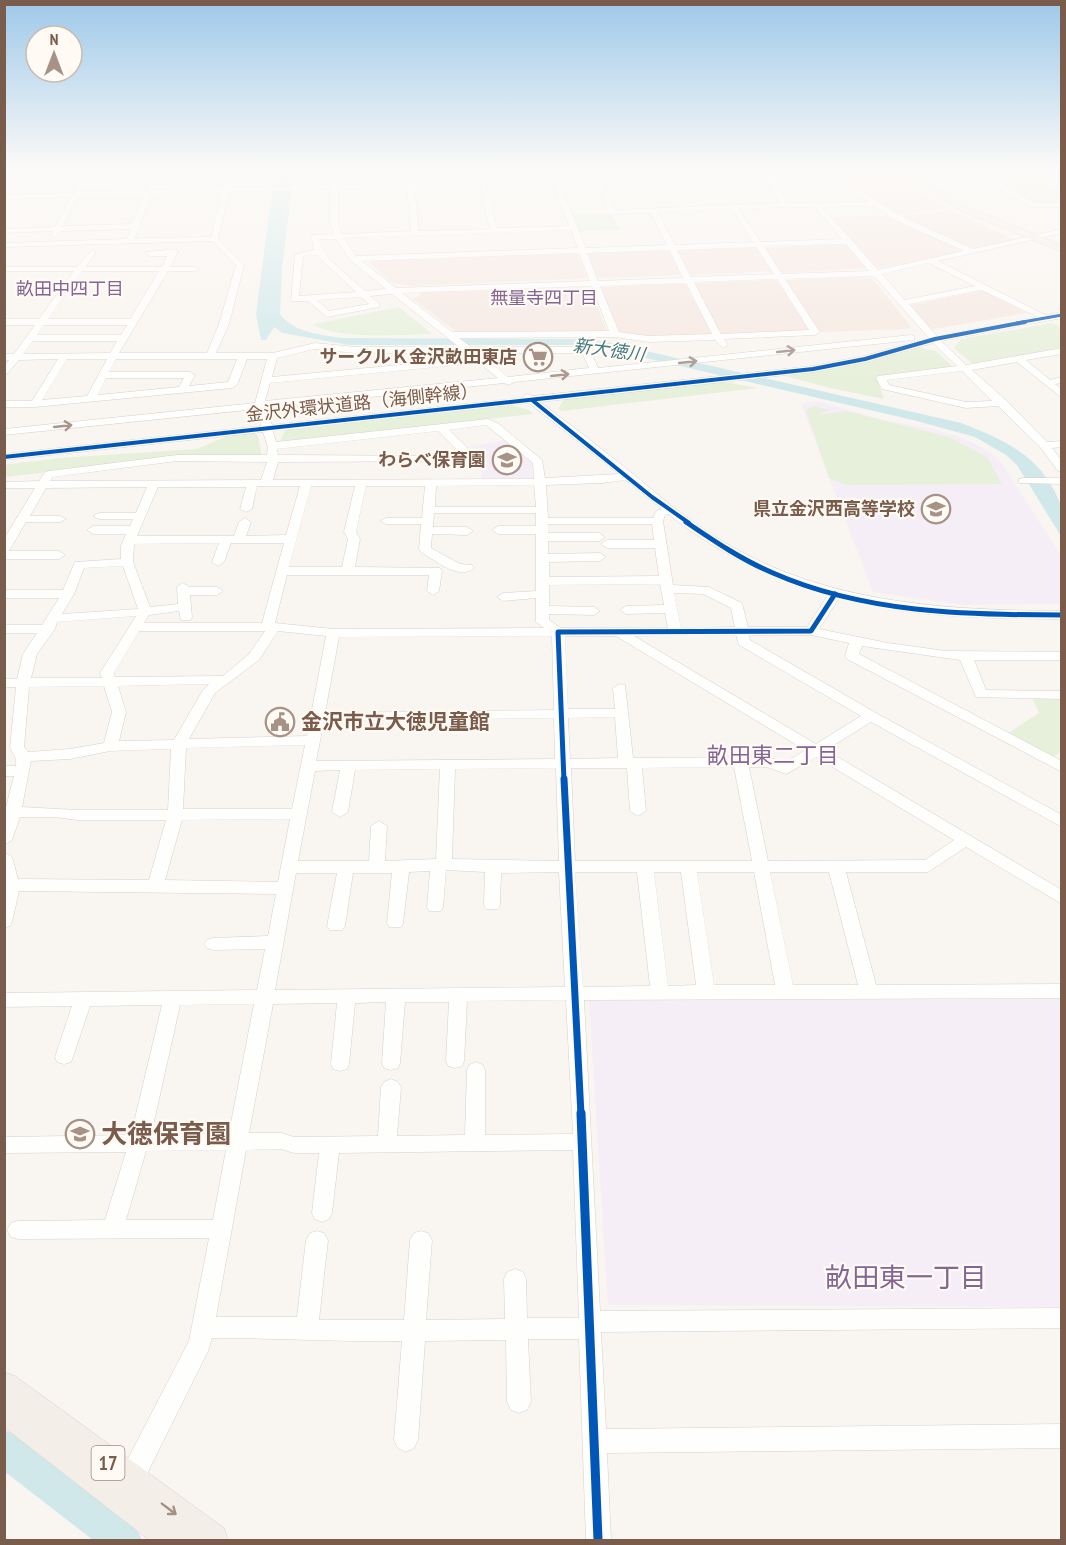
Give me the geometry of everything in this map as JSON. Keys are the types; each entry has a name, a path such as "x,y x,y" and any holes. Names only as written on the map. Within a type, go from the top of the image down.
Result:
{"main road":[{"path":"1038,240 1062,249"},
{"name":"17","path":"4,1386 126,1489 175,1540"},
{"name":"17","path":"4,1408 126,1489 212,1540"}],"street":[{"path":"4,245 168,240"},
{"path":"210,356 224,324 240,265 215,240"},
{"path":"310,298 327,314 376,305 319,252 315,240"},
{"path":"341,240 354,259 392,291 670,510 733,553 776,574 835,594 921,611 979,615 1062,615"},
{"path":"578,240 615,334"},
{"path":"668,240 729,357 933,337 1062,315"},
{"path":"450,336 615,334 648,339 815,333 756,240"},
{"path":"947,240 974,252"},
{"path":"319,252 299,254 294,299 392,291 876,273 1018,240"},
{"path":"354,259 849,241 933,337 1003,403 1044,445 1062,469"},
{"path":"4,374 92,252"},
{"path":"150,254 197,265"},
{"path":"4,269 79,269 170,259"},
{"path":"142,260 170,259"},
{"path":"91,398 170,259"},
{"path":"931,261 1041,315"},
{"path":"903,303 981,287"},
{"path":"933,337 1062,310"},
{"path":"4,322 133,322"},
{"path":"582,335 585,349 595,371"},
{"name":"金沢外環状道路（海側幹線）","path":"4,457 776,374 865,359 933,337"},
{"path":"30,338 124,338"},
{"path":"4,357 273,356 315,346 355,350 585,349"},
{"path":"1003,403 966,405 885,387 881,378 966,368 1062,351"},
{"path":"4,404 35,404 232,385 243,356"},
{"path":"266,483 273,459 272,446 267,428 256,406 273,356"},
{"path":"35,404 64,357"},
{"name":"金沢外環状道路（海側幹線）","path":"4,431 729,357"},
{"path":"1019,359 1062,395"},
{"path":"265,381 479,360"},
{"path":"103,375 190,375 182,390"},
{"path":"1048,383 1062,380"},
{"path":"272,446 488,422 495,426 538,462 542,524 543,622 558,632"},
{"path":"4,550 9,531 22,519 49,474 177,458 473,459 441,428"},
{"path":"1044,445 1062,444"},
{"path":"4,484 539,482 602,480 628,476"},
{"path":"1023,481 1058,481"},
{"path":"431,482 426,549 457,568 468,568"},
{"path":"110,746 119,712 107,673 145,612 141,595 127,562 126,546 154,483"},
{"path":"246,509 252,483"},
{"path":"155,886 175,815 179,744 210,690 254,657 271,627 282,571 306,483"},
{"path":"348,570 354,539 350,532 361,483"},
{"path":"670,510 660,513 657,520 675,631"},
{"path":"99,516 140,516"},
{"path":"22,519 60,519"},
{"path":"427,520 467,531"},
{"path":"386,521 542,524 657,520"},
{"path":"239,540 245,522"},
{"path":"498,530 542,524 603,540 660,540"},
{"path":"93,530 198,540 290,539"},
{"path":"619,534 660,540"},
{"path":"192,556 198,540"},
{"path":"218,562 226,540"},
{"path":"432,571 434,554"},
{"path":"4,555 59,555"},
{"path":"543,558 600,557"},
{"path":"4,840 13,812 22,764 17,748 23,682 30,654 68,594 79,565 127,562"},
{"path":"282,571 436,571 433,591"},
{"path":"543,580 667,585 705,590 737,606 744,642 871,716 1062,822"},
{"path":"187,627 184,589 217,591"},
{"path":"4,594 68,594"},
{"path":"503,597 543,594"},
{"path":"811,631 835,594"},
{"path":"4,629 184,607"},
{"path":"626,610 671,609"},
{"path":"543,610 594,610"},
{"path":"135,627 271,627 333,633 811,631 856,642 965,656 1062,656"},
{"path":"558,632 573,994 583,1142 598,1540"},
{"path":"617,632 1062,898"},
{"path":"126,1489 200,1342 291,867 316,717 333,633"},
{"path":"856,642 852,656 1062,767"},
{"path":"965,656 981,694 1062,695"},
{"path":"4,683 226,680"},
{"path":"620,688 622,713 639,811"},
{"path":"316,717 622,713"},
{"path":"308,766 769,762 786,769 817,752 871,716"},
{"path":"4,771 22,764 110,746 312,740"},
{"path":"741,762 785,992"},
{"path":"435,907 441,865 448,763"},
{"path":"340,812 348,765"},
{"path":"13,812 54,812 77,815 300,814"},
{"path":"376,867 379,826"},
{"path":"291,867 928,866 965,840"},
{"path":"4,857 11,901 4,922"},
{"path":"688,866 706,992"},
{"path":"836,866 869,991"},
{"path":"336,926 346,867"},
{"path":"395,923 401,867"},
{"path":"492,905 493,867"},
{"path":"645,867 660,993"},
{"path":"9,892 155,886 287,888"},
{"path":"213,944 276,942"},
{"path":"4,1000 706,992 1062,991"},
{"path":"455,1061 458,995"},
{"path":"340,1064 347,996"},
{"path":"391,1063 396,996"},
{"path":"112,1230 139,1143 172,998"},
{"path":"64,1057 83,999"},
{"path":"475,1143 476,1070"},
{"path":"387,1144 391,1087"},
{"path":"4,1144 281,1141 294,1145 330,1145 583,1142"},
{"path":"322,1213 330,1145"},
{"path":"18,1230 222,1229"},
{"path":"307,1329 317,1240"},
{"path":"406,1440 421,1240"},
{"path":"515,1279 519,1402"},
{"path":"203,1327 307,1329 330,1332 518,1330 591,1325 1062,1318"},
{"path":"596,1441 1062,1436"}],"shaded area":[{"path":"851,240 943,240 966,251 965,253 876,268"},
{"path":"952,240 1014,240 978,250"},
{"path":"848,245 868,268 787,273 782,272 764,248"},
{"path":"756,247 772,271 691,275 677,250"},
{"path":"664,249 669,251 681,275 598,278 586,253"},
{"path":"578,254 588,278 412,286 392,283 369,262 371,260"},
{"path":"862,277 873,279 911,327 908,329 819,332 786,280"},
{"path":"777,281 809,330 721,334 694,283"},
{"path":"685,284 712,334 645,337 620,332 617,330 600,287"},
{"path":"590,287 607,331 604,333 459,334 413,299 423,292"},
{"path":"985,291 1026,313 929,329 910,307 910,305"},
{"name":"県立金沢西高等学校","path":"822,402 884,420 938,430 972,442 991,453 1001,462 1061,556 1061,604 963,605 873,592 801,404"},
{"name":"わらべ保育園","path":"510,439 533,461 532,478 481,479 483,459 467,447"},
{"path":"1061,999 1061,1307 608,1305 589,1000"}],"green space":[{"path":"399,307 432,334 354,335 338,333 313,324"},
{"path":"1052,323 1061,327 1061,349 977,364 971,363 954,348 961,339"},
{"path":"918,347 936,351 951,367 876,377 884,399 785,376 843,367"},
{"path":"725,382 757,388 562,411 558,409 565,398"},
{"path":"508,404 529,410 533,414 280,441 286,428"},
{"path":"813,406 831,410 818,415 846,411 949,437 987,457 1002,484 847,485 829,478 806,410"},
{"path":"253,432 258,436 262,457 187,456 5,477 4,465 61,458 197,449 232,434"},
{"path":"1032,698 1061,698 1061,752 1051,758 1007,734 1039,713"}],"water":[{"path":"266,240 285,240 280,314 293,325 318,334 344,338 578,339 607,342 961,423 1007,443 1043,473 1061,507 1061,536 1017,465 1006,455 975,437 913,420 603,348 579,345 349,345 283,333 274,327 266,340 261,340 256,314"}],"waterway":[{"path":"4,1448 123,1540"}],"cycle path":[{"path":"4,457 813,369 865,359 935,339 1062,315"},
{"path":"532,400 670,510 734,553 775,574 809,587 880,604 952,612 1062,615"},
{"path":"598,1540 583,1142 567,867 558,632 811,631 835,594"}],"place":[{"name":"サークルＫ金沢畝田東店","path":"538,357"},
{"name":"わらべ保育園","path":"507,460"},
{"name":"県立金沢西高等学校","path":"936,509"},
{"name":"金沢市立大徳児童館","path":"280,722"},
{"name":"大徳保育園","path":"80,1134"}],"district":[{"name":"畝田中四丁目","path":"70,289"},
{"name":"無量寺四丁目","path":"544,298"},
{"name":"畝田東二丁目","path":"773,755"},
{"name":"畝田東一丁目","path":"906,1278"}],"water label":[{"name":"新大徳川","path":"609,350"}]}
